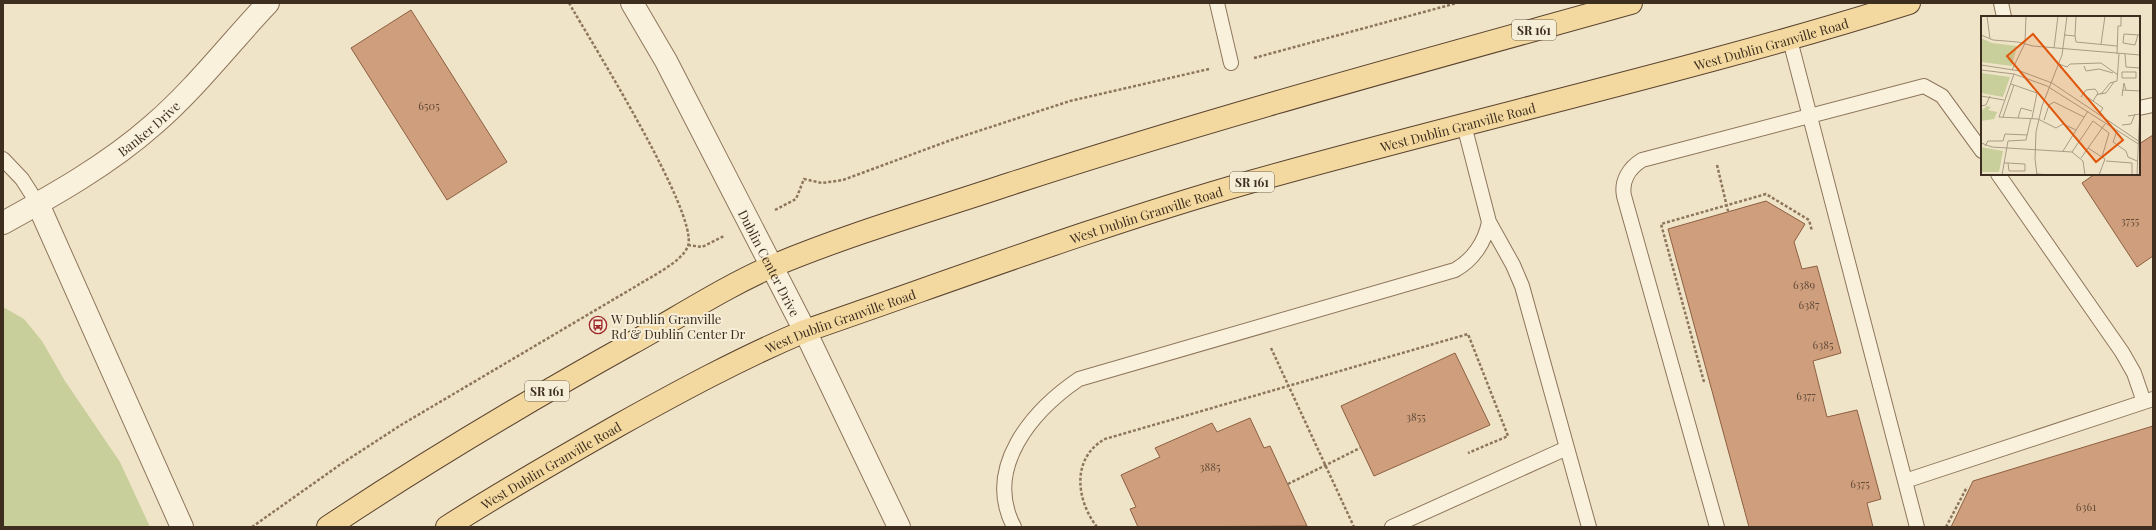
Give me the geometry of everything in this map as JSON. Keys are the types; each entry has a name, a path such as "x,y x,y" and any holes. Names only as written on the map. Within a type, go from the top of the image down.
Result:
{"main road":[{"name":"SR 161","path":"328,527 410,472 504,416 725,291 772,267 832,243 1130,145 1607,6 1630,3"},
{"name":"West Dublin Granville Road","path":"447,527 536,472 638,414 758,351 805,331 1150,211 1253,181 1790,40 1909,3"}],"street":[{"name":"Banker Drive","path":"3,223 38,204 123,148 153,125 181,98 268,3"},
{"name":"Dublin Center Drive","path":"632,3 666,61 805,331 899,527"},
{"path":"38,204 182,527"}],"lane":[{"path":"2000,3 2004,16"},
{"path":"1220,4 1231,64"},
{"path":"1790,40 1808,117 1917,527"},
{"path":"1717,527 1623,192 1624,181 1630,170 1642,160 1924,86 1942,96 1981,150"},
{"path":"2140,108 2153,105"},
{"path":"1464,126 1489,222 1514,265 1522,286 1589,527"},
{"path":"3,160 22,179 38,204"},
{"path":"1905,481 2148,401 2122,352 1999,175"},
{"path":"1014,527 1004,502 1003,489 1008,465 1022,435 1048,403 1064,389 1079,379 1455,270 1464,265 1478,249 1488,230 1489,222"},
{"path":"1392,527 1567,448"}],"path":[{"path":"252,527 335,468 401,425 476,379 557,334 670,265 687,248 688,232 677,202 639,122 569,3"},
{"path":"1250,59 1457,3"},
{"path":"799,192 804,179 822,184 843,180 951,140 1070,101 1212,68"},
{"path":"1712,142 1728,211"},
{"path":"1704,383 1661,224 1766,194 1809,220 1813,234"},
{"path":"1261,326 1354,527"},
{"path":"1097,527 1083,502 1080,482 1083,464 1090,452 1099,442 1468,334 1508,436 1468,453"},
{"path":"1288,484 1360,448"}],"green space":[{"path":"3,307 24,319 42,341 65,381 120,462 150,527 3,527"}],"building":[{"path":"411,10 507,162 447,200 351,48"},
{"path":"2153,135 2153,256 2137,267 2082,183 2094,175 2140,175 2140,143"},
{"path":"1766,201 1805,224 1794,242 1802,269 1817,266 1841,353 1813,361 1827,417 1857,410 1881,499 1867,503 1873,527 1749,527 1668,229"},
{"path":"1455,353 1490,425 1374,476 1341,406"},
{"path":"1250,418 1264,448 1270,446 1307,526 1138,527 1130,509 1136,507 1121,475 1160,457 1155,448 1212,423 1217,432"},
{"path":"2153,426 2153,527 1951,527 1973,481"}],"place":[{"name":"W Dublin Granville Rd & Dublin Center Dr","path":"598,325"}]}
